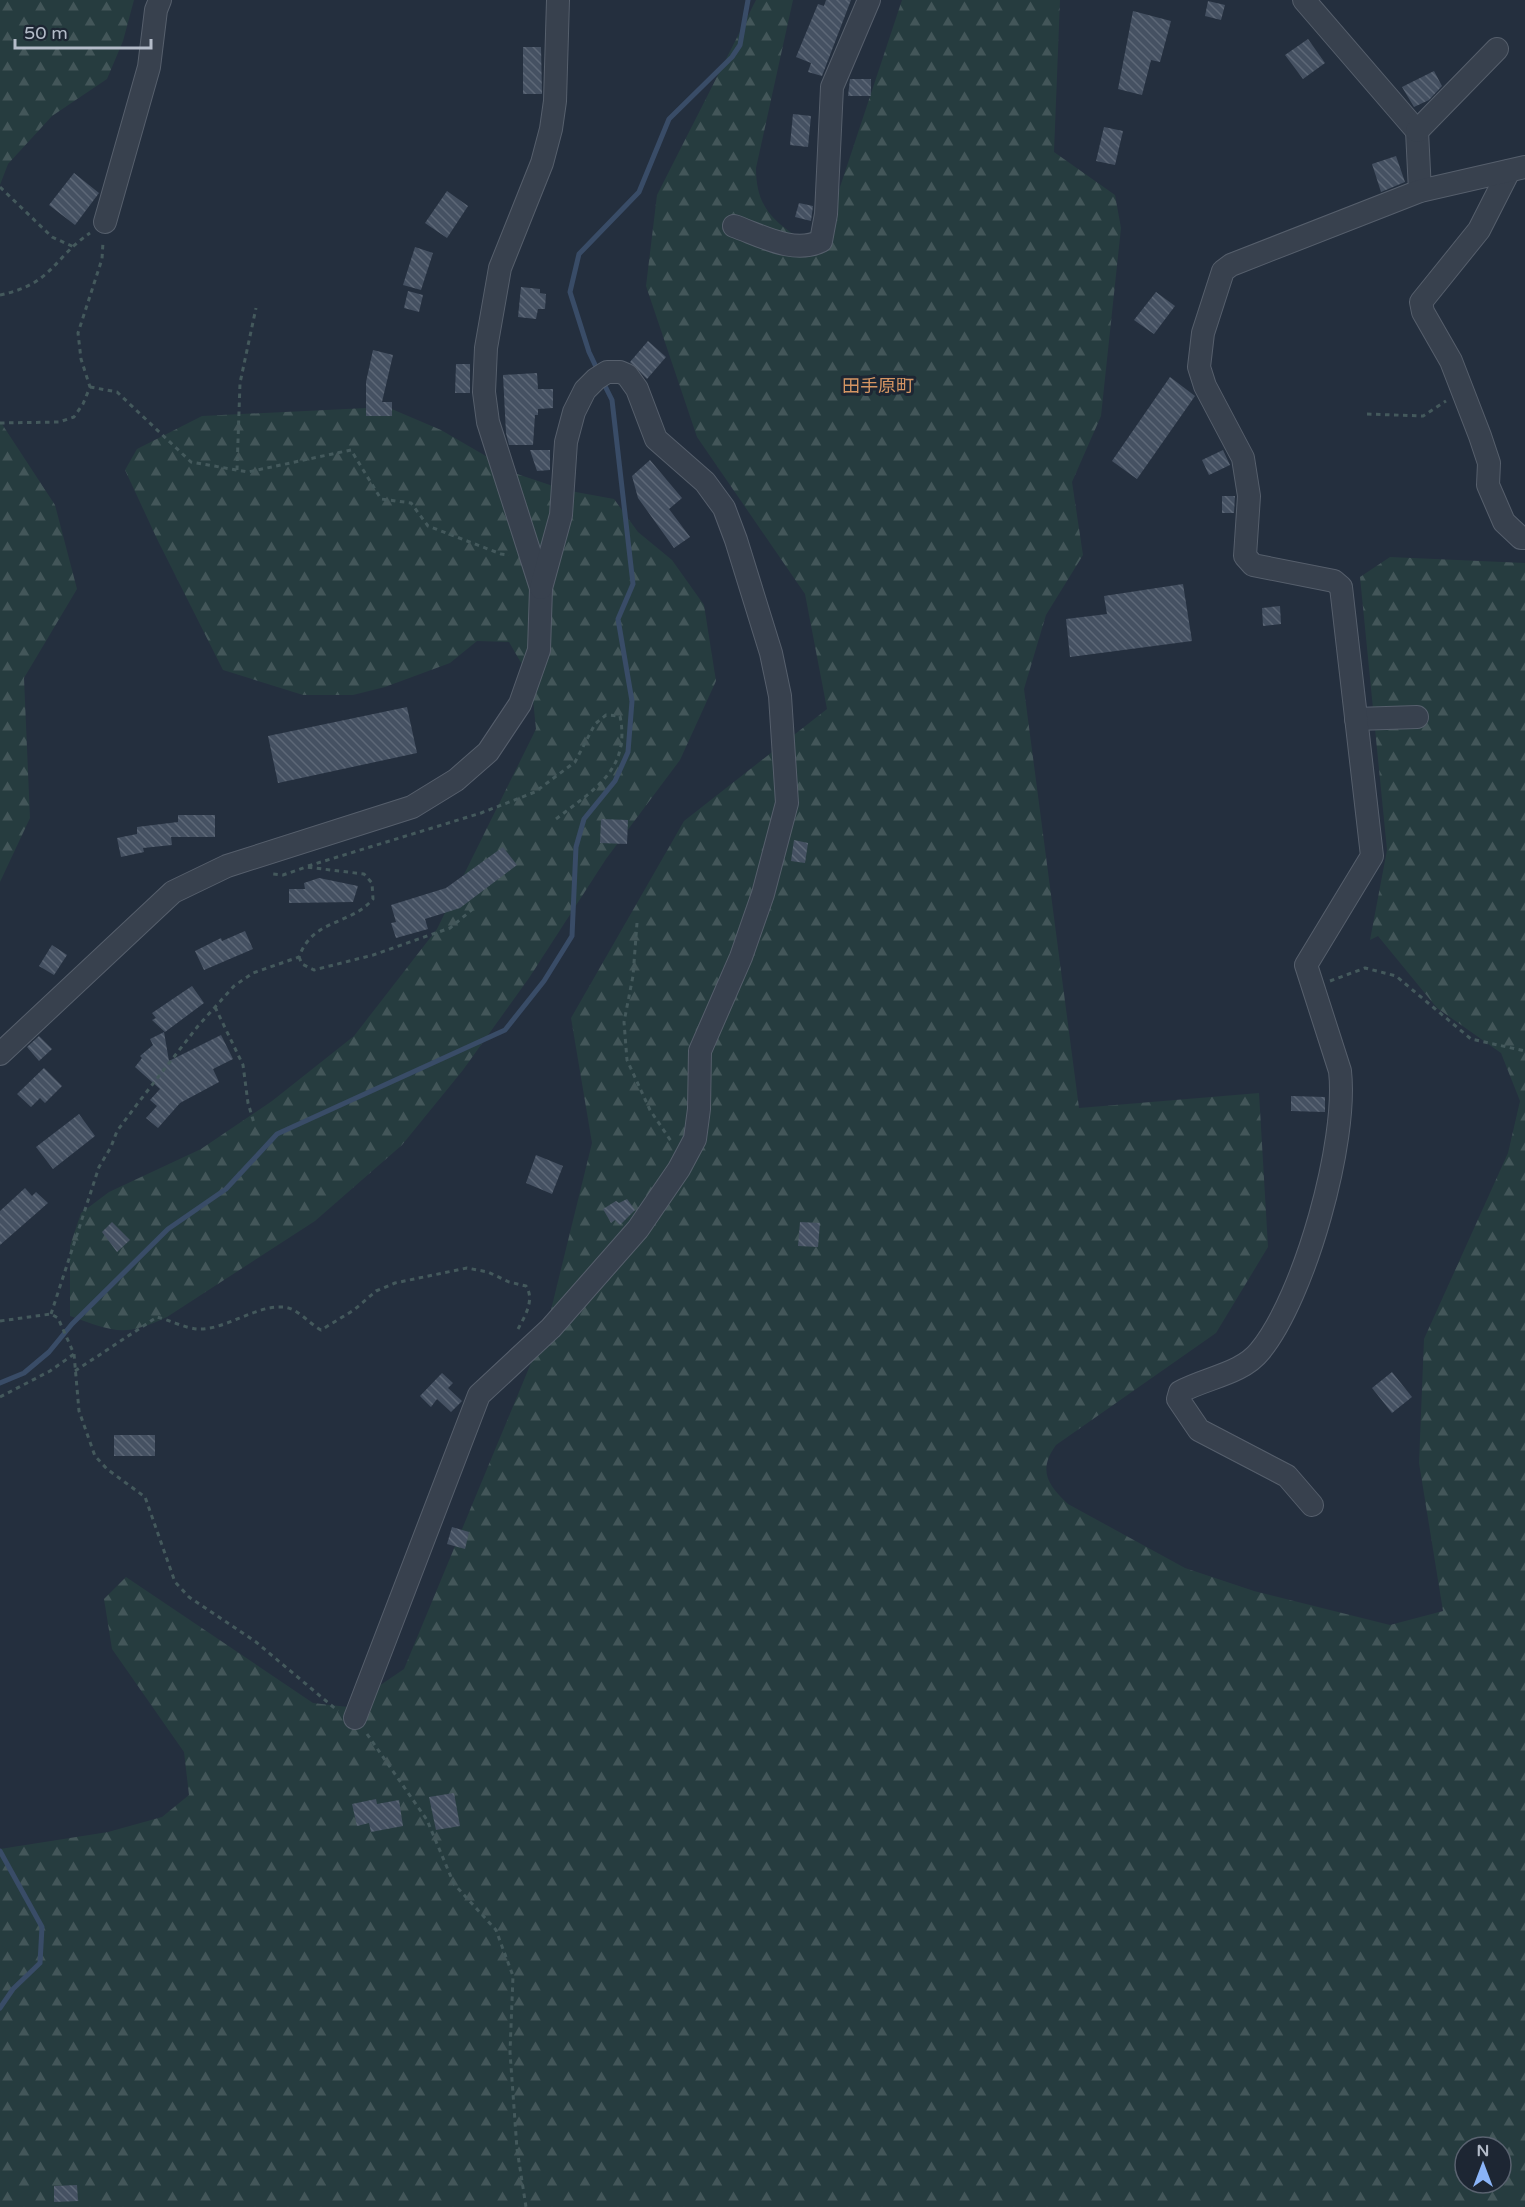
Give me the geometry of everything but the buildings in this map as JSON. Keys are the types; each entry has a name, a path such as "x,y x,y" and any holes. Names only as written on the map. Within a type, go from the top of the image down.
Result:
{"street":[{"path":"105,222 149,67 156,10 160,0"},
{"path":"541,588 488,422 484,392 486,348 500,268 542,163 551,129 555,101 558,0"},
{"path":"734,226 790,245 803,247 820,241 826,214 832,87 869,0"},
{"path":"1304,0 1417,131 1420,191"},
{"path":"1417,131 1497,49"},
{"path":"1312,1505 1287,1476 1199,1430 1178,1398 1180,1392 1240,1367 1260,1353 1296,1286 1335,1161 1342,1088 1340,1071 1306,965 1372,856 1341,587 1334,581 1253,566 1245,556 1249,496 1243,458 1205,386 1199,367 1200,347 1223,271 1231,265 1420,191 1517,169"},
{"path":"1517,169 1479,230 1421,302 1423,312 1451,361 1489,463 1488,485 1503,522 1521,538 1525,538"},
{"path":"0,1054 173,892 243,861 412,807 456,780 488,752 520,704 538,650 541,588 561,515 566,442 574,412 585,390 601,376 620,372 627,375 637,389 656,439 705,482 724,507 771,653 784,726 788,803 763,894 744,947 700,1051 699,1109 695,1139 684,1160 638,1228 551,1328 479,1395 355,1718"},
{"path":"1356,719 1417,717"}],"path":[{"path":"0,187 52,237 74,247"},
{"path":"0,295 18,291 40,280 74,247 105,222"},
{"path":"0,423 59,422 74,417 83,404 90,387 81,359 78,333 102,259 105,222"},
{"path":"237,471 240,383 256,308"},
{"path":"1366,414 1424,416 1436,410 1447,401 1451,361"},
{"path":"90,387 117,392 191,462 248,472 351,450 381,499 411,503 428,526 501,554 531,556"},
{"path":"243,861 262,873 283,874 481,813 536,792 575,762 595,724 606,715 620,716 622,728 620,748 614,770 602,783 556,819"},
{"path":"51,1314 99,1167 111,1148 117,1131 234,986 253,973 299,957 312,933 364,909 373,898 372,883 364,874 306,867"},
{"path":"299,957 302,964 314,970 373,955 450,928 474,908"},
{"path":"637,923 633,976 624,1022 627,1060 650,1110 684,1160"},
{"path":"1312,987 1365,968 1396,976 1471,1039 1525,1051"},
{"path":"215,1007 243,1065 248,1102 254,1123"},
{"path":"75,1371 157,1317 195,1329 208,1328 282,1306 296,1311 308,1323 321,1330 354,1310 376,1291 395,1282 467,1268 488,1272 508,1282 526,1287 530,1293 529,1305 513,1336"},
{"path":"0,1321 51,1314 58,1318 74,1354 79,1411 95,1456 107,1469 145,1497 175,1582 189,1597 256,1642 338,1711 355,1718 427,1820 454,1884 496,1930 513,1976 510,2052 517,2149 526,2207"},
{"path":"0,1397 50,1371 74,1354"}],"green space":[{"path":"0,0 134,0 123,41 107,79 52,116 8,164 0,185"},
{"path":"756,0 793,0 756,168 759,194 763,204 776,220 804,241 839,190 902,0 1060,0 1054,152 1115,195 1121,228 1101,416 1072,482 1083,555 1046,615 1024,689 1079,1108 1259,1093 1268,1247 1216,1333 1056,1445 1047,1462 1047,1476 1055,1490 1068,1504 1185,1568 1254,1591 1390,1625 1443,1611 1419,1463 1424,1339 1508,1153 1520,1101 1501,1053 1437,1008 1378,936 1370,940 1387,850 1360,577 1390,557 1525,563 1525,2207 0,2207 0,1849 108,1832 162,1817 189,1795 184,1752 112,1649 104,1599 126,1577 313,1703 348,1707 404,1669 548,1322 592,1143 571,1018 684,821 827,709 805,594 697,437 646,286 657,195"},
{"path":"387,407 441,430 517,474 565,490 614,499 638,532 672,560 704,605 716,681 680,760 606,859 529,978 463,1070 402,1145 315,1221 167,1317 152,1324 128,1330 97,1325 70,1316 70,1246 81,1213 109,1192 201,1149 272,1101 354,1036 437,929 536,729 531,680 509,642 477,641 450,663 385,687 353,695 303,695 223,670 125,470 137,449 202,416"},
{"path":"0,421 55,505 77,589 24,678 30,818 0,882"}],"waterway":[{"path":"598,371 589,352 570,292 579,254 639,192 669,119 732,57 740,45 748,0"},
{"path":"0,1383 24,1373 49,1352 72,1324 168,1229 226,1189 277,1134 505,1030 544,981 572,936 576,847 584,819 615,781 628,752 632,701 618,619 633,584 612,400 603,382"},
{"path":"0,1851 42,1927 40,1963 13,1989 0,2008"}],"district":[{"name":"田手原町","path":"878,386"}]}
